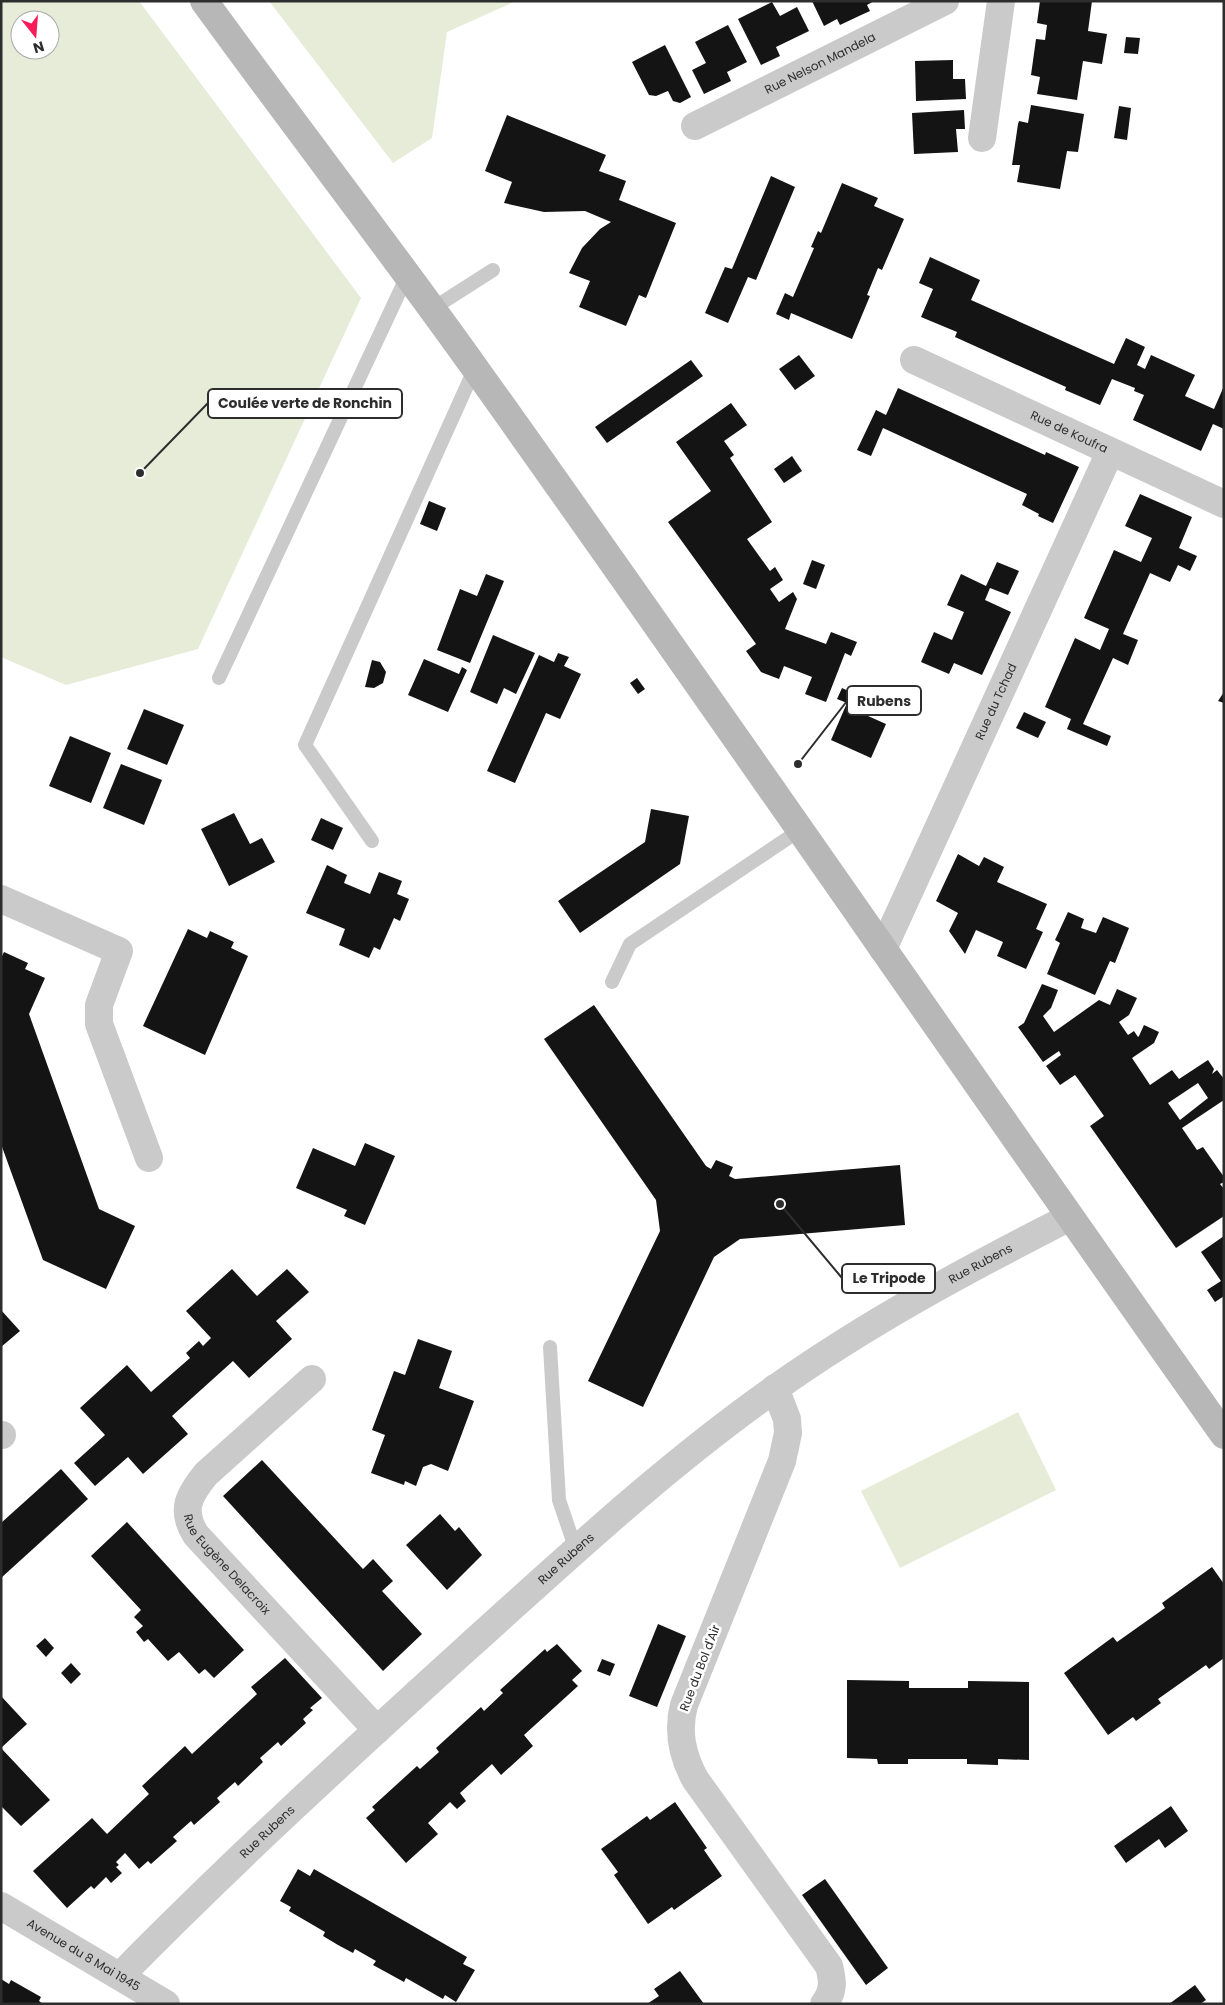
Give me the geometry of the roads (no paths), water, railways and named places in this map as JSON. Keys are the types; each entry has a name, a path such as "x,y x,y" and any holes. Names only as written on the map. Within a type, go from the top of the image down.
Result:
{"main road":[{"path":"204,1 475,368 1224,1434"}],"street":[{"name":"Rue Nelson Mandela","path":"695,126 944,1"},
{"path":"982,138 1001,1"},
{"name":"Rue de Koufra","path":"914,360 1224,504"},
{"name":"Rue du Tchad","path":"883,950 1110,452"},
{"path":"1,899 119,951 99,1005 99,1024 149,1158"},
{"name":"Rue Rubens","path":"120,1976 176,1919 377,1730 576,1550 687,1454 775,1388 829,1352 923,1294 1070,1217"},
{"name":"Rue Eugène Delacroix","path":"312,1379 206,1474 195,1487 188,1501 187,1515 189,1525 196,1534 377,1730"},
{"name":"Rue du Bol d'Air","path":"775,1388 787,1419 786,1447 773,1488 684,1705 680,1734 683,1751 695,1779 825,1958 833,1983 832,1991 824,2004"},
{"name":"Avenue du 8 Mai 1945","path":"1,1906 166,2004"}],"lane":[{"path":"432,309 493,270"},
{"path":"219,678 407,276"},
{"path":"372,841 306,745 475,368"},
{"path":"612,982 630,944 800,830"},
{"path":"550,1347 558,1500 576,1550"}],"place":[{"name":"Coulée verte de Ronchin","path":"140,473"},
{"name":"Rubens","path":"798,764"},
{"name":"Le Tripode","path":"780,1204"}]}
